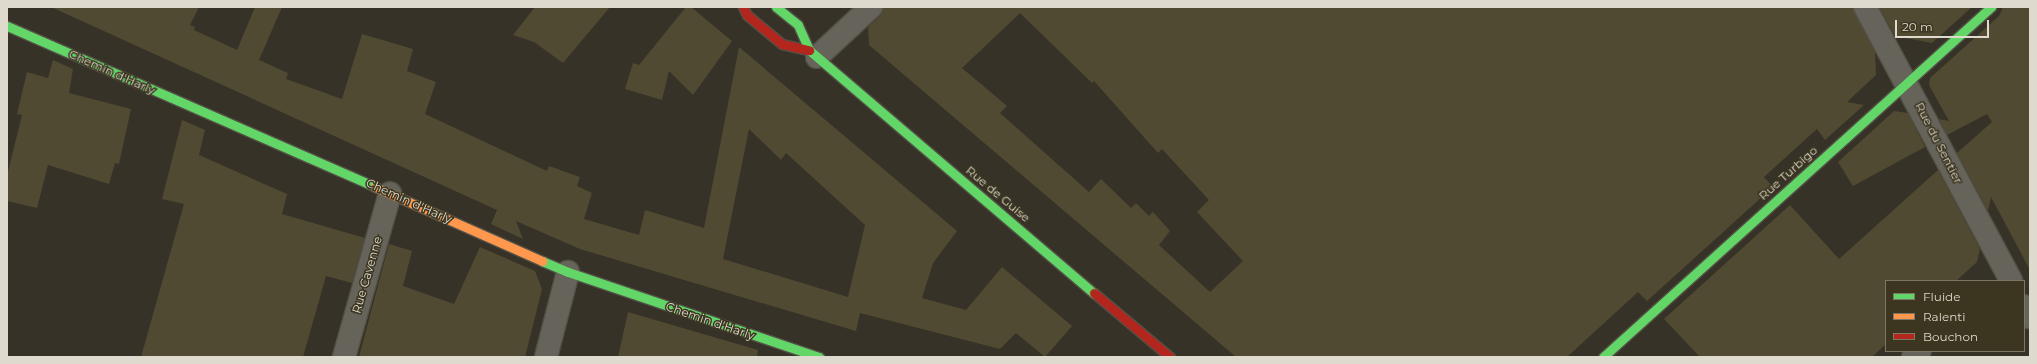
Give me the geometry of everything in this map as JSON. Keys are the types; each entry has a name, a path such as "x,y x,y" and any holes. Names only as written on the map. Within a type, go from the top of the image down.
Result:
{"street":[{"name":"Rue de Guise","path":"743,7 747,15 782,44 813,53"},
{"name":"Rue de Guise","path":"776,7 798,25 813,53 1158,353"},
{"path":"813,53 871,7"},
{"name":"Rue du Sentier","path":"1866,7 1907,81 2008,280"},
{"name":"Rue Turbigo","path":"1603,357 1990,7"},
{"name":"Chemin d'Harly","path":"7,26 568,272 819,357"},
{"name":"Rue Cavenne","path":"344,357 390,193"},
{"path":"546,357 568,272"},
{"path":"2025,308 2030,317"}],"building":[{"path":"51,7 199,7 190,25 195,27 194,30 237,50 255,7 282,7 259,60 288,73 286,79 342,99 362,34 413,49 407,71 436,82 425,114 547,171 549,166 580,177 577,186 592,193 584,219 639,235 645,210 704,228 739,47 957,231 933,263 922,298 966,310 1002,267 1072,326 1045,357 1016,333 1000,349 860,313 856,331 580,249 516,221 523,239 491,224 497,210","holes":["749,129 781,160 786,153 865,225 848,297 723,259"]},
{"path":"535,7 610,7 563,63 534,42 513,35"},
{"path":"686,7 691,7 732,41 693,95 669,71 662,100 625,89 633,63 639,65"},
{"path":"883,7 1853,7 1875,52 1876,75 1847,102 1864,105 1825,140 1817,129 1764,177 1773,187 1647,301 1638,292 1567,357 1236,357 869,45 868,27 880,16","holes":["1020,13 1092,83 1094,81 1158,153 1162,149 1209,200 1197,212 1243,261 1210,292 1159,245 1170,231 1153,212 1149,216 1136,203 1131,208 1101,179 1089,192 1000,113 1007,106 962,68"]},
{"path":"1879,7 1972,7 1932,43 1895,36"},
{"path":"2003,7 2030,7 2030,270 1991,197 1988,211 1957,153 1992,122 1987,114 1947,135 1939,119 1949,121 1929,85 1930,78 1999,16"},
{"path":"53,60 73,69 69,93 131,109 119,164 115,163 109,184 48,165 37,208 7,201 7,175 22,115 17,114 27,72 48,78"},
{"path":"1894,111 1908,113 1925,147 1853,186 1838,162"},
{"path":"182,120 205,130 199,155 287,194 282,214 365,238 352,283 326,276 303,357 141,357 184,204 162,199"},
{"path":"1938,170 1980,249 1977,262 1957,280 1885,280 1885,345 1872,357 1700,357 1664,319 1790,205 1839,259"},
{"path":"389,244 412,251 403,286 454,304 480,247 535,271 542,289 525,357 359,357"},
{"path":"628,312 758,350 757,357 618,357"}],"traffic: fast":[{"path":"776,7 798,25 809,50 1094,293"},
{"path":"1603,357 1991,7"},
{"path":"7,26 375,187"},
{"path":"542,261 568,272 819,357"}],"traffic: slow":[{"path":"375,187 542,261"}],"traffic: jam":[{"path":"743,7 747,15 782,44 809,50"},
{"path":"1094,293 1170,357"}]}
